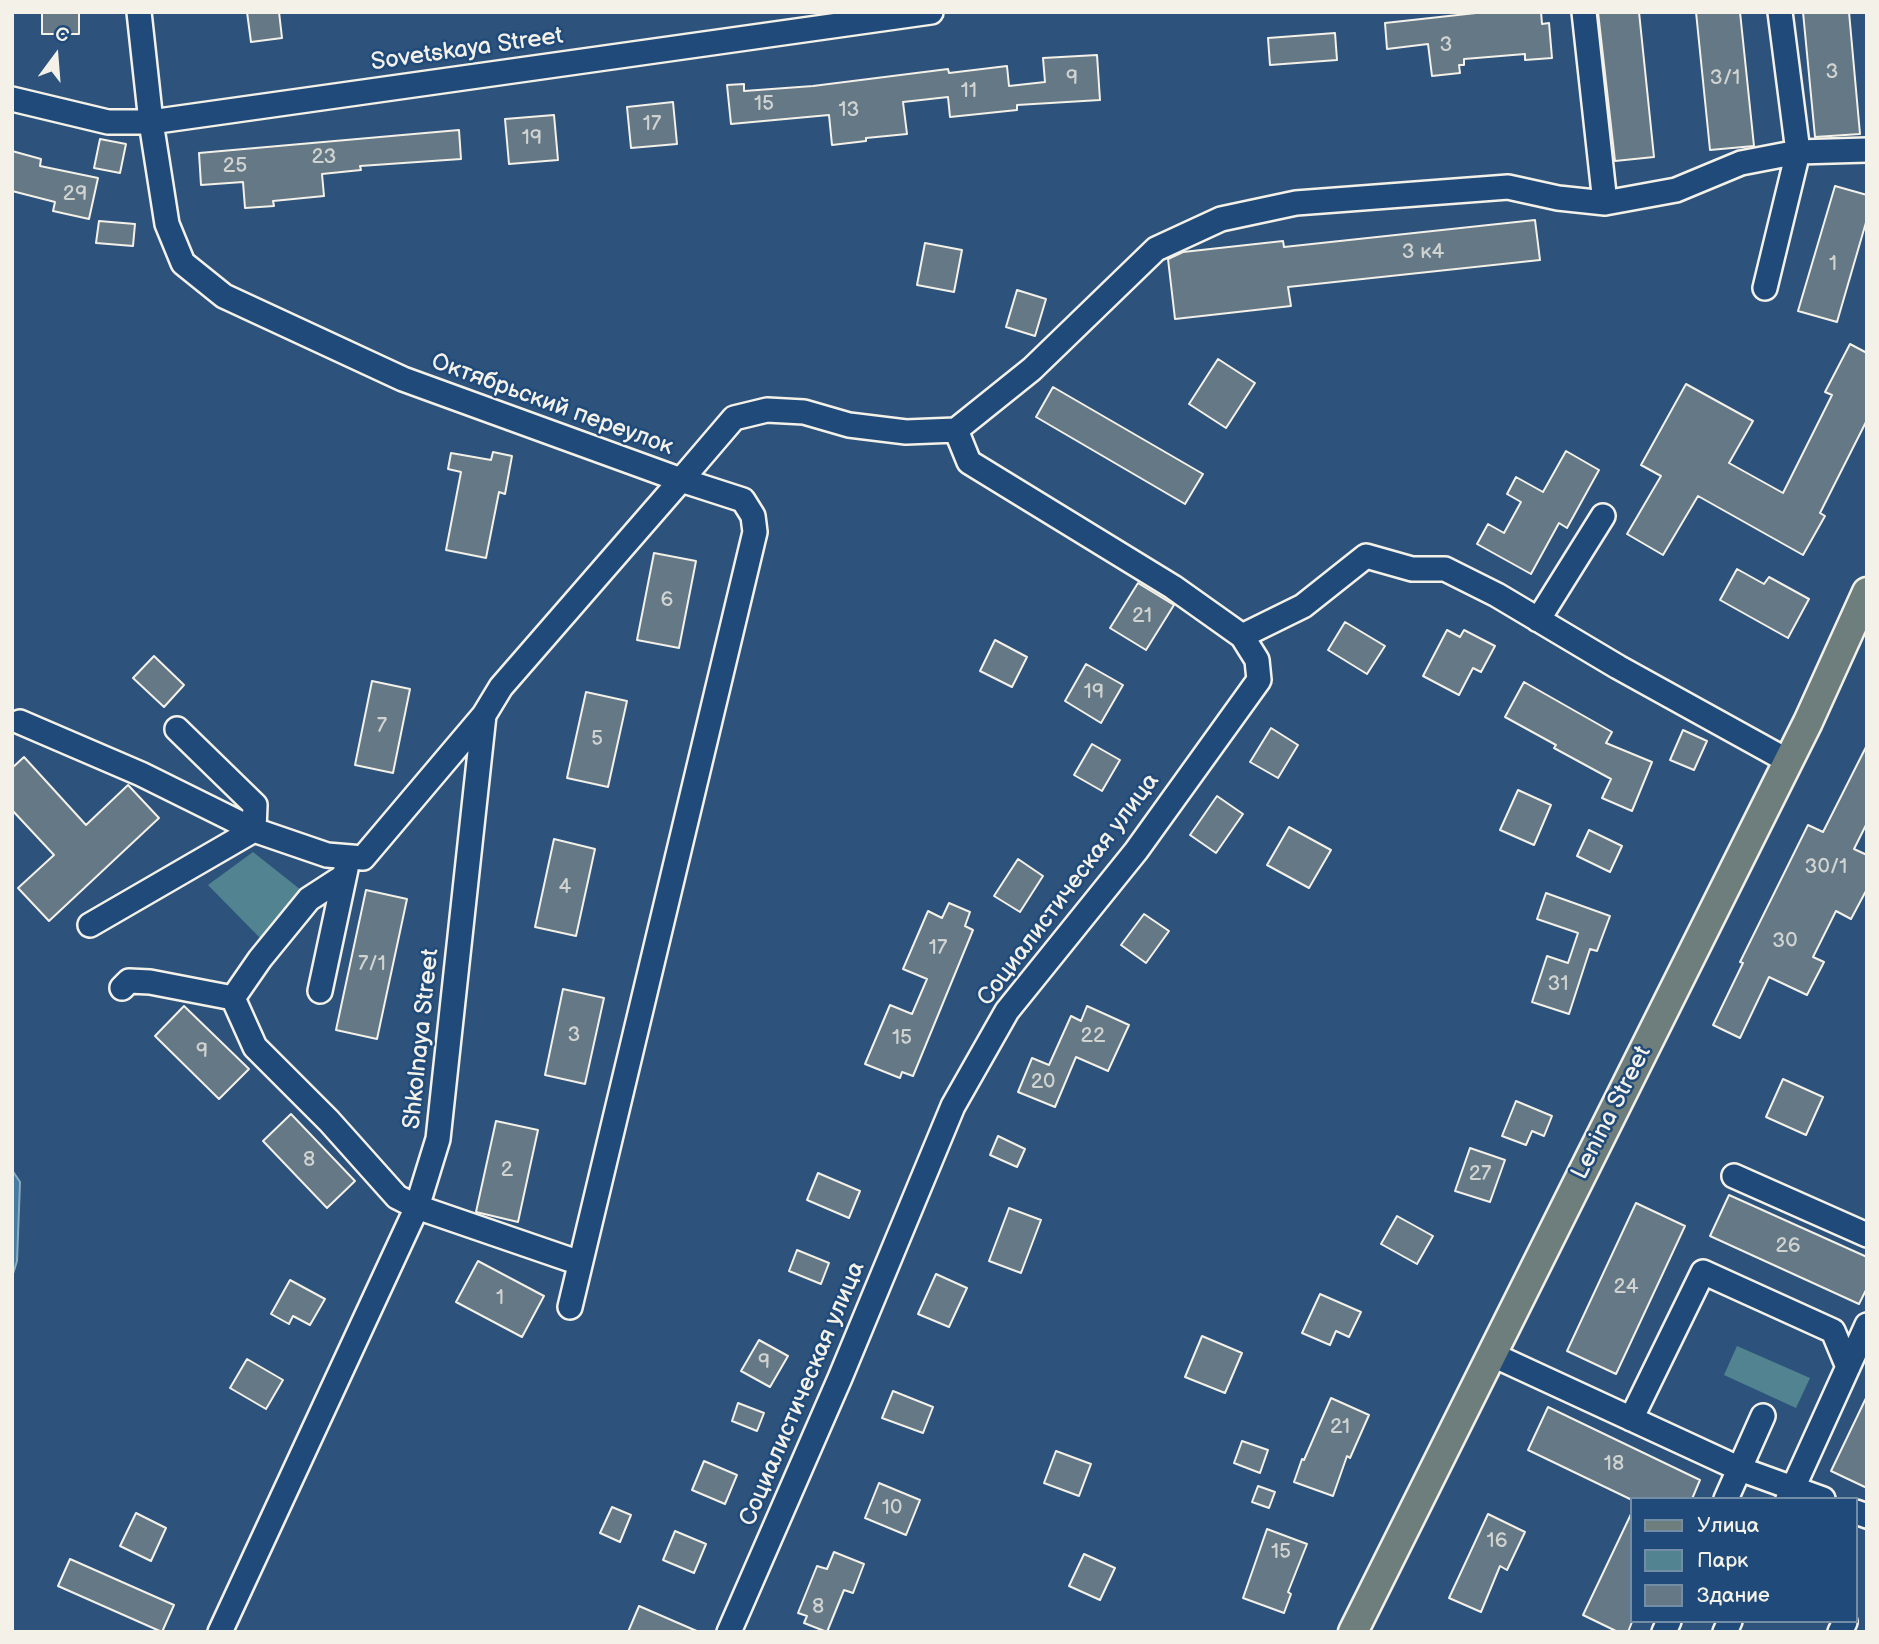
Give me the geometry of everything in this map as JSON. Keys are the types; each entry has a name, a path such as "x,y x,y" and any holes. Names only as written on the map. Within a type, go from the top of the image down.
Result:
{"main road":[{"name":"Lenina Street","path":"1353,1632 1788,761 1867,592"}],"street":[{"name":"Октябрьский переулок","path":"138,12 167,224 183,263 224,296 403,379 681,480 734,418 767,410 804,412 849,425 906,432 956,430"},
{"name":"Sovetskaya Street","path":"12,99 108,122 151,122 931,12"},
{"path":"1584,12 1605,203"},
{"path":"1765,288 1798,152 1780,12"},
{"path":"956,430 1032,369 1156,249 1221,219 1296,203 1508,187 1558,198 1605,203 1676,190 1741,163 1798,152 1867,150"},
{"name":"Социалистическая улица","path":"729,1632 840,1378 953,1106 1007,1011 1136,850 1258,680 1257,660 1242,636 1173,587 969,462 956,430"},
{"path":"570,1307 755,532 753,516 743,500 681,480"},
{"name":"Shkolnaya Street","path":"220,1632 417,1207 438,1139 484,715 501,687 681,480"},
{"path":"1538,620 1603,516"},
{"path":"1242,636 1303,606 1366,556 1412,569 1445,569 1788,761"},
{"path":"233,998 260,959 309,899 347,867 363,858 484,715"},
{"path":"20,722 141,774 254,830 327,855 347,867"},
{"path":"177,729 255,805 254,830"},
{"path":"90,925 254,830"},
{"path":"320,991 347,867"},
{"path":"122,988 129,981 150,982 233,998"},
{"path":"233,998 255,1046 329,1121 397,1197 417,1207 580,1263"},
{"path":"1734,1176 1867,1235"},
{"path":"1631,1419 1703,1272 1833,1331 1848,1367"},
{"path":"1791,1493 1867,1325"},
{"path":"1491,1354 1791,1493 1812,1497"},
{"path":"1727,1497 1763,1416"}],"green space":[{"path":"253,852 301,890 261,939 208,885"},
{"path":"1737,1346 1810,1378 1796,1408 1724,1375"}],"water":[{"path":"12,1170 20,1182 17,1261 12,1277"}],"building":[{"path":"42,12 79,12 79,34 42,34"},
{"path":"247,12 279,12 282,38 251,42"},
{"path":"1485,12 1541,12 1542,24 1549,23 1552,58 1525,60 1525,54 1464,59 1464,65 1459,65 1460,73 1432,76 1428,44 1387,49 1385,23"},
{"path":"1598,12 1639,12 1654,157 1615,161"},
{"path":"1696,12 1740,12 1754,146 1710,150"},
{"path":"1803,12 1849,12 1860,134 1815,137"},
{"path":"1335,33 1337,60 1270,65 1268,38"},
{"path":"1097,55 1100,100 1017,105 1017,110 950,117 948,97 903,102 907,134 832,145 829,115 731,124 727,85 744,84 744,91 813,86 948,69 949,73 1007,66 1009,86 1045,82 1043,58"},
{"path":"673,102 677,144 631,148 627,107"},
{"path":"554,115 558,160 509,164 505,119"},
{"path":"459,130 461,159 360,166 361,170 322,174 324,196 273,201 274,206 245,208 243,182 201,185 199,153"},
{"path":"100,139 126,144 120,173 94,168"},
{"path":"12,151 41,159 40,166 98,178 89,219 53,211 55,202 12,191"},
{"path":"1835,186 1867,195 1867,219 1837,322 1798,311"},
{"path":"1535,220 1540,260 1288,287 1291,306 1175,319 1168,259 1183,252 1283,241 1284,247"},
{"path":"99,221 135,224 133,246 96,243"},
{"path":"925,243 962,250 954,292 917,285"},
{"path":"1017,290 1046,299 1035,336 1006,327"},
{"path":"1850,344 1867,353 1867,420 1820,513 1825,516 1803,555 1698,496 1663,555 1627,534 1661,476 1641,465 1686,384 1753,421 1729,463 1783,493 1832,395 1825,392"},
{"path":"1218,359 1255,383 1226,428 1189,404"},
{"path":"1053,387 1203,474 1185,504 1036,417"},
{"path":"1566,451 1599,470 1567,528 1559,523 1531,574 1477,544 1488,524 1504,533 1521,502 1507,494 1516,477 1543,492"},
{"path":"493,452 512,456 505,494 499,492 486,558 446,550 461,472 448,469 451,453 491,460"},
{"path":"654,553 696,561 679,648 637,640"},
{"path":"1737,569 1764,584 1769,577 1809,599 1788,638 1720,600"},
{"path":"1138,583 1174,605 1146,650 1110,628"},
{"path":"1345,622 1385,646 1367,674 1328,650"},
{"path":"1447,630 1460,637 1464,630 1495,646 1481,672 1473,668 1459,695 1423,676"},
{"path":"995,640 1027,657 1012,687 980,671"},
{"path":"154,656 184,685 164,707 133,678"},
{"path":"1086,664 1123,685 1101,723 1065,701"},
{"path":"372,681 410,689 393,773 355,765"},
{"path":"1524,682 1612,732 1606,743 1652,762 1632,811 1602,798 1611,779 1505,717"},
{"path":"586,692 627,701 608,787 567,778"},
{"path":"1271,728 1298,745 1278,778 1250,762"},
{"path":"1683,730 1707,741 1694,770 1670,760"},
{"path":"1092,744 1120,760 1102,791 1074,775"},
{"path":"1867,745 1867,823 1854,849 1867,855 1867,889 1851,919 1836,911 1813,957 1824,962 1807,995 1769,977 1740,1038 1713,1025 1743,963 1740,962 1808,825 1823,832"},
{"path":"24,757 86,825 128,785 159,818 49,921 18,888 54,855 12,810 12,768"},
{"path":"1518,790 1551,805 1534,845 1500,830"},
{"path":"1217,796 1243,814 1216,853 1190,835"},
{"path":"1289,827 1331,850 1309,888 1267,865"},
{"path":"1589,830 1622,846 1610,872 1577,856"},
{"path":"554,839 595,849 576,936 535,927"},
{"path":"1018,859 1043,876 1020,912 994,896"},
{"path":"366,890 407,899 377,1039 336,1030"},
{"path":"1546,893 1610,916 1597,951 1590,949 1569,1014 1532,1002 1547,956 1568,963 1578,933 1537,919"},
{"path":"949,903 970,912 965,926 973,930 913,1076 902,1072 900,1078 865,1064 890,1005 912,1014 927,979 903,969 928,911 942,918"},
{"path":"1144,914 1169,931 1146,963 1121,945"},
{"path":"563,989 604,998 585,1084 545,1075"},
{"path":"184,1006 249,1069 219,1099 155,1036"},
{"path":"1087,1006 1129,1025 1108,1071 1076,1057 1055,1107 1018,1092 1032,1058 1049,1065 1071,1016 1081,1021"},
{"path":"1783,1079 1823,1097 1806,1135 1766,1117"},
{"path":"1516,1101 1552,1116 1544,1136 1532,1131 1526,1145 1502,1136"},
{"path":"291,1114 355,1181 327,1208 263,1141"},
{"path":"496,1121 538,1130 518,1222 476,1212"},
{"path":"998,1136 1025,1149 1017,1167 990,1155"},
{"path":"1470,1148 1505,1160 1490,1202 1455,1191"},
{"path":"818,1173 860,1191 849,1218 807,1200"},
{"path":"1729,1195 1867,1257 1867,1288 1859,1304 1710,1236"},
{"path":"1636,1203 1685,1226 1616,1374 1567,1351"},
{"path":"1009,1208 1041,1220 1021,1273 989,1261"},
{"path":"1397,1216 1433,1236 1417,1264 1381,1244"},
{"path":"797,1250 829,1263 821,1284 789,1271"},
{"path":"478,1261 544,1296 522,1337 456,1302"},
{"path":"936,1274 967,1288 949,1327 918,1314"},
{"path":"290,1280 325,1299 310,1325 293,1316 289,1324 271,1314"},
{"path":"1320,1294 1361,1312 1349,1337 1336,1331 1330,1345 1302,1333"},
{"path":"1202,1336 1242,1353 1225,1393 1185,1377"},
{"path":"759,1340 788,1356 770,1387 741,1371"},
{"path":"247,1359 283,1380 266,1409 230,1388"},
{"path":"893,1391 933,1407 923,1433 882,1418"},
{"path":"1867,1396 1867,1488 1831,1471"},
{"path":"1331,1398 1369,1415 1350,1458 1347,1456 1333,1496 1294,1482"},
{"path":"738,1403 764,1413 757,1431 732,1421"},
{"path":"1548,1407 1700,1480 1693,1497 1630,1499 1528,1450"},
{"path":"1242,1441 1268,1450 1260,1473 1234,1463"},
{"path":"1056,1451 1091,1464 1079,1496 1044,1483"},
{"path":"704,1461 737,1475 725,1504 692,1490"},
{"path":"879,1483 920,1500 906,1535 865,1518"},
{"path":"1258,1486 1275,1492 1269,1508 1252,1502"},
{"path":"612,1507 631,1515 620,1542 600,1533"},
{"path":"136,1513 166,1528 151,1561 120,1546"},
{"path":"1488,1514 1525,1532 1507,1570 1500,1566 1481,1612 1449,1598"},
{"path":"1630,1516 1632,1623 1628,1632 1618,1632 1583,1615"},
{"path":"1267,1529 1307,1544 1288,1592 1291,1594 1284,1613 1243,1598"},
{"path":"675,1531 706,1544 694,1573 663,1560"},
{"path":"834,1552 864,1564 853,1593 844,1590 827,1632 804,1623 807,1616 798,1613 817,1566 827,1569"},
{"path":"1084,1554 1115,1568 1100,1600 1069,1586"},
{"path":"70,1559 174,1605 162,1632 58,1586"},
{"path":"639,1606 699,1632 628,1632"}]}
